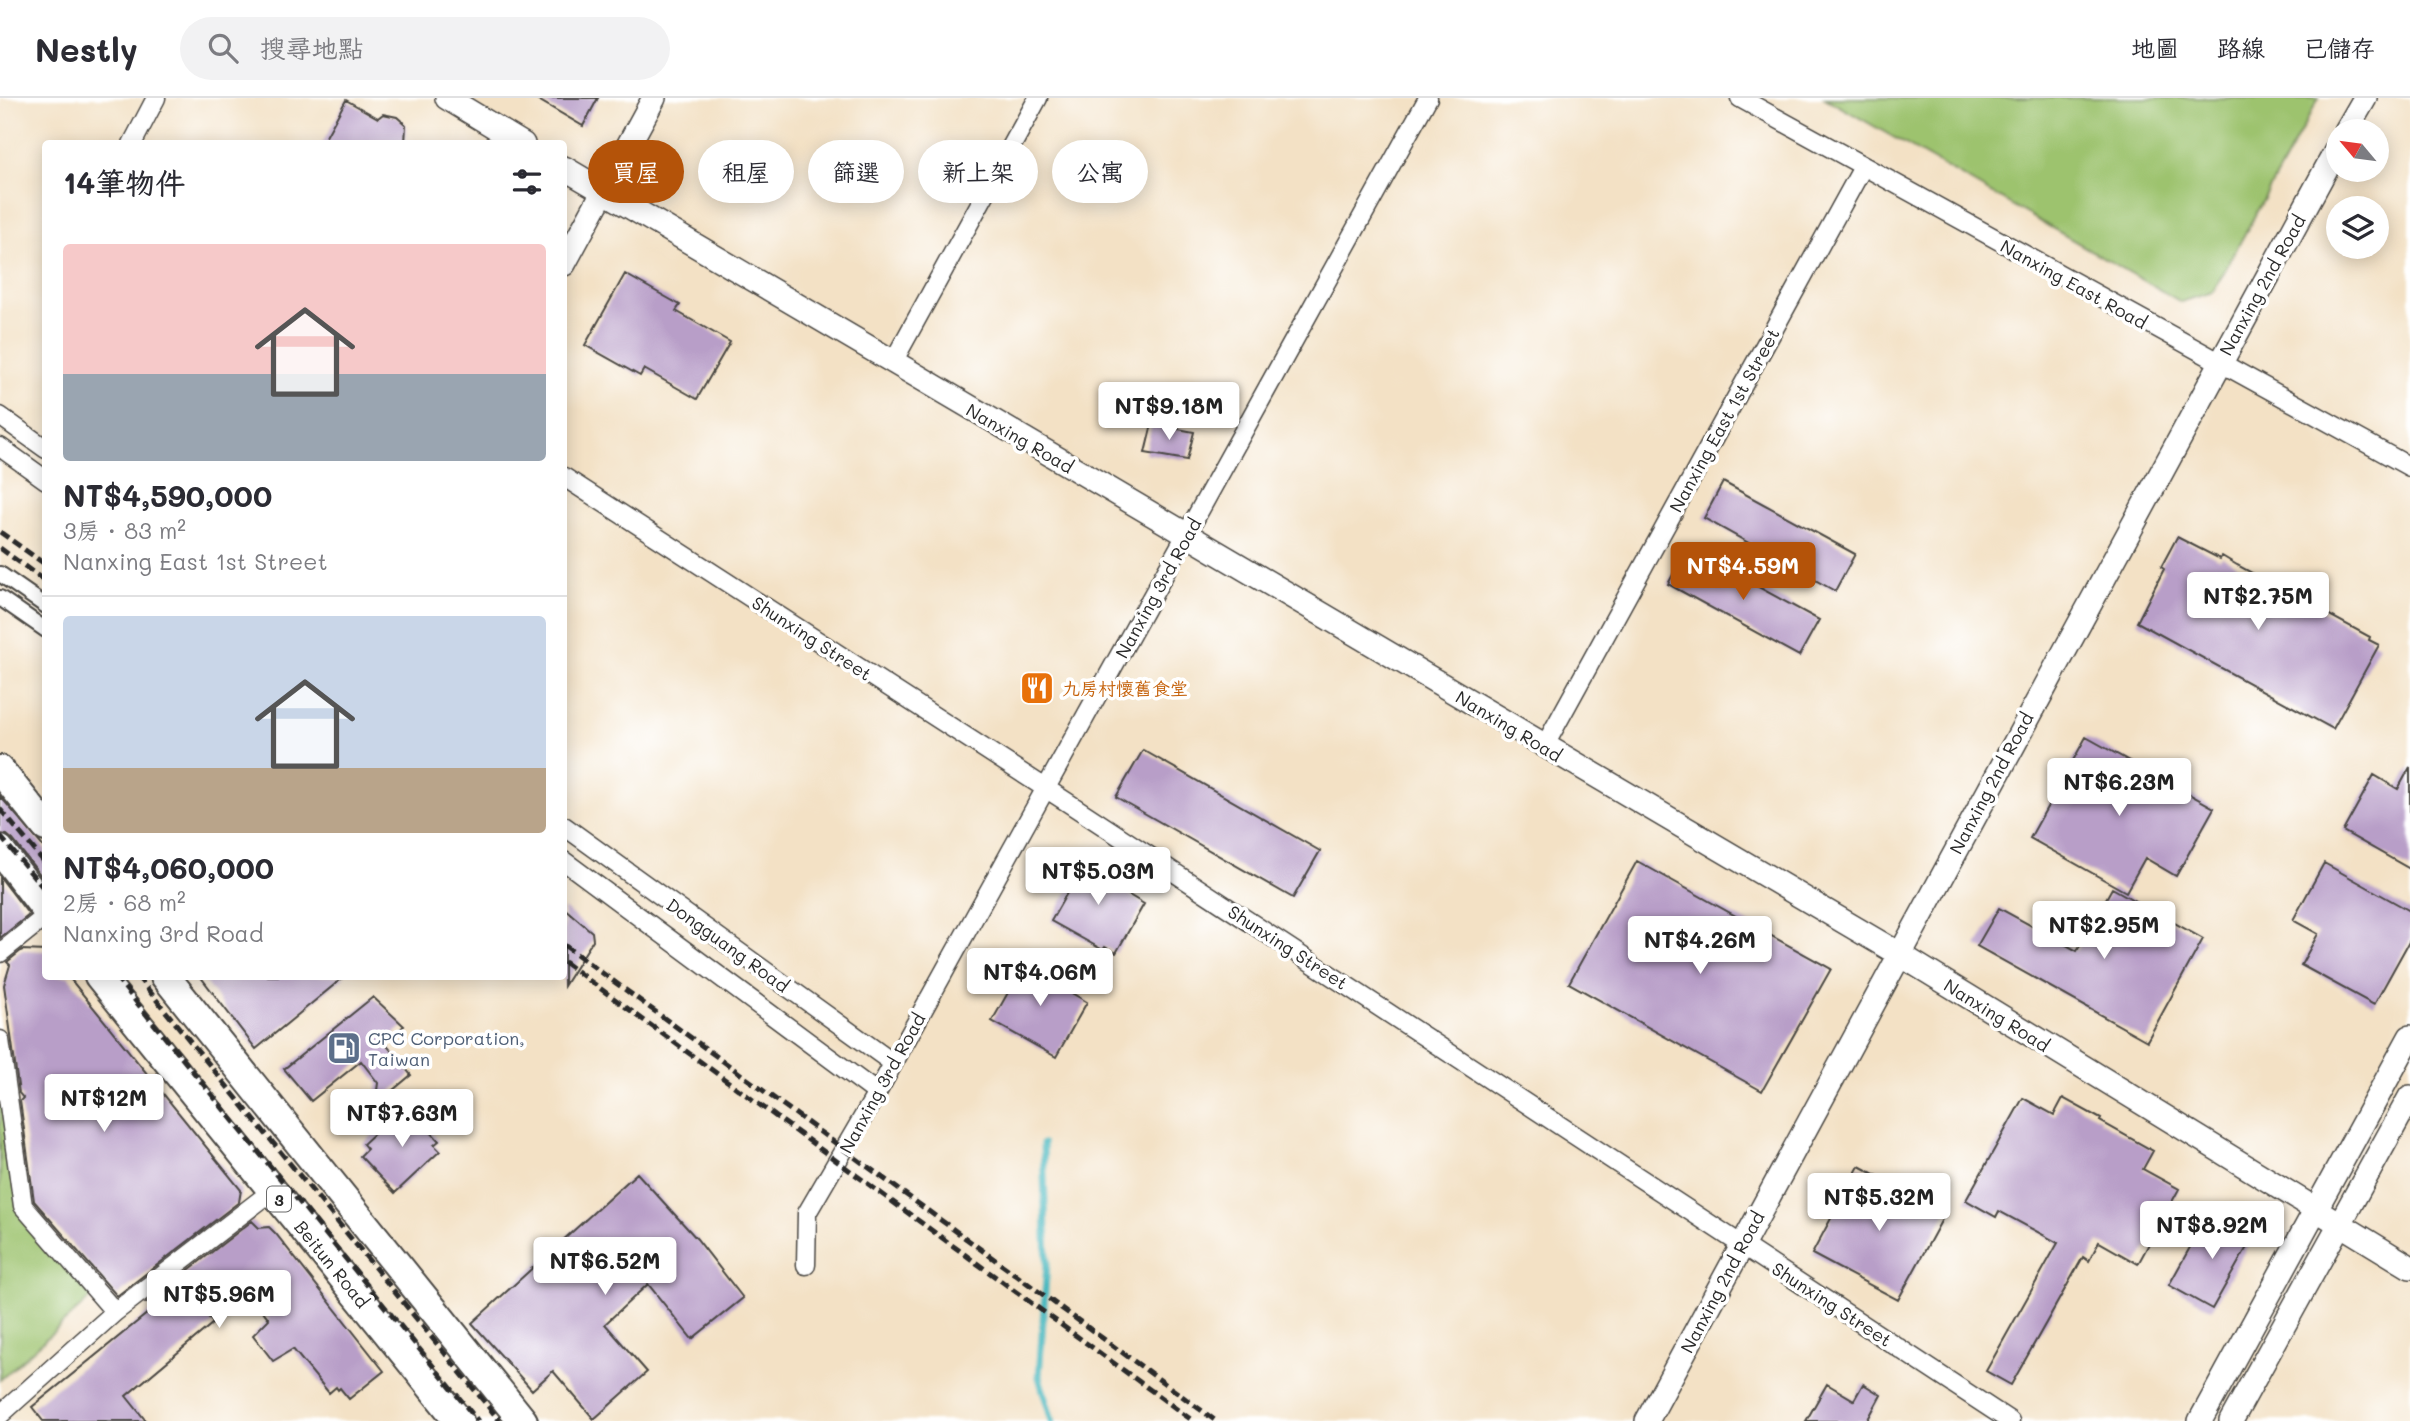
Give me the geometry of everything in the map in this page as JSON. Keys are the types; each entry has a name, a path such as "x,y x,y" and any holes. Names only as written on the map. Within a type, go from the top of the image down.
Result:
{"main road":[{"path":"0,770 42,822"},
{"path":"0,850 42,905"},
{"name":"Beitun Road","path":"102,980 459,1421"},
{"path":"167,980 523,1421"}],"street":[{"path":"134,140 156,98"},
{"path":"447,98 516,140"},
{"path":"631,140 654,98"},
{"path":"892,362 1038,98"},
{"name":"Nanxing 3rd Road","path":"806,1265 807,1213 877,1093 1428,98"},
{"name":"Nanxing East Road","path":"1740,98 2410,467"},
{"path":"2353,119 2365,98"},
{"name":"Nanxing East 1st Street","path":"1544,747 1863,167"},
{"name":"Nanxing 2nd Road","path":"1647,1421 2326,168"},
{"name":"Nanxing Road","path":"567,170 588,182"},
{"path":"567,259 597,203"},
{"name":"Nanxing Road","path":"624,203 1899,954 2339,1226 2410,1267"},
{"path":"0,416 42,446"},
{"path":"0,447 42,477"},
{"name":"Shunxing Street","path":"567,479 2010,1421"},
{"path":"0,574 42,603"},
{"path":"0,598 42,627"},
{"name":"Dongguang Road","path":"567,828 893,1063"},
{"name":"Dongguang Road","path":"567,863 877,1093"},
{"path":"0,953 42,919"},
{"path":"2200,1421 2410,1037"},
{"path":"0,1040 23,1206 115,1312"},
{"path":"2231,1421 2410,1097"},
{"path":"0,1415 115,1312 272,1191"}],"green space":[{"path":"1825,98 2319,98 2213,292 2181,302"},
{"path":"0,1039 22,1208 92,1297 0,1380"}],"building":[{"path":"535,98 598,98 583,126"},
{"path":"346,100 378,118 383,114 397,117 406,125 405,140 324,140"},
{"path":"625,274 680,305 676,311 730,342 697,399 644,369 640,376 585,345"},
{"path":"1152,424 1194,432 1187,460 1145,453"},
{"path":"1723,482 1855,554 1835,591 1704,518"},
{"path":"2177,537 2220,559 2222,556 2370,637 2369,640 2379,645 2333,729 2137,622"},
{"path":"1687,548 1819,620 1799,656 1668,584"},
{"path":"2086,737 2214,808 2176,876 2145,858 2126,892 2030,838"},
{"path":"1143,750 1320,851 1293,898 1116,797"},
{"path":"2410,767 2410,869 2343,831 2374,775 2398,789"},
{"path":"0,796 42,845 42,877 13,840 0,834"},
{"path":"1088,856 1120,873 1116,880 1127,887 1124,892 1144,904 1116,953 1105,947 1103,950 1051,921"},
{"path":"1637,861 1831,969 1762,1091 1569,983"},
{"path":"2324,863 2410,911 2410,940 2374,1005 2301,965 2318,934 2293,920"},
{"path":"0,877 29,915 0,938"},
{"path":"2112,888 2203,939 2147,1041 1977,946 1999,908 2077,951"},
{"path":"567,911 592,932 593,940 564,986 564,980 567,980"},
{"path":"22,950 42,951 42,980 71,980 241,1190 239,1202 117,1296 34,1201 20,1101 23,1098 19,1093 4,985 10,965 7,962"},
{"path":"1027,959 1073,985 1070,992 1087,1002 1056,1057 992,1021"},
{"path":"203,980 340,980 256,1049"},
{"name":"CPC Corporation, Taiwan","path":"373,997 404,1026 384,1042 411,1075 375,1105 378,1083 361,1061 311,1101 284,1069"},
{"path":"2023,1098 2054,1115 2063,1098 2101,1119 2100,1121 2153,1151 2143,1169 2179,1189 2138,1264 2099,1242 2089,1261 2083,1257 2011,1385 1986,1371 2058,1243 1999,1211 1996,1217 1966,1200"},
{"path":"423,1109 438,1124 430,1131 439,1141 434,1145 440,1151 395,1193 360,1156 367,1149 363,1144 391,1118 416,1115"},
{"path":"1859,1166 1946,1212 1898,1300 1812,1254"},
{"path":"637,1173 697,1239 743,1298 692,1339 648,1284 605,1324 647,1372 594,1419 553,1371 532,1390 472,1323"},
{"path":"2217,1213 2255,1233 2212,1309 2169,1285 2193,1242 2199,1245"},
{"path":"252,1221 259,1228 269,1227 276,1234 384,1371 349,1399 340,1388 338,1390 336,1387 329,1393 293,1349 273,1361 253,1335 269,1319 249,1293 241,1299 237,1295 209,1318 213,1323 126,1396 146,1421 43,1421 32,1407 159,1304 146,1303"},
{"path":"1827,1384 1854,1400 1863,1384 1881,1395 1867,1421 1806,1421"}],"waterway":[{"path":"1043,1144 1047,1263 1039,1377 1052,1421"}],"railway":[{"path":"0,532 42,562"},
{"path":"0,548 42,579"},
{"path":"0,809 42,859"},
{"path":"0,836 42,886"},
{"path":"567,947 1216,1421"},
{"path":"567,964 1193,1421"},
{"path":"118,980 478,1421"},
{"path":"140,980 500,1421"}],"place":[{"name":"九房村懷舊食堂","path":"1037,688"},
{"name":"CPC Corporation, Taiwan","path":"344,1048"}]}
